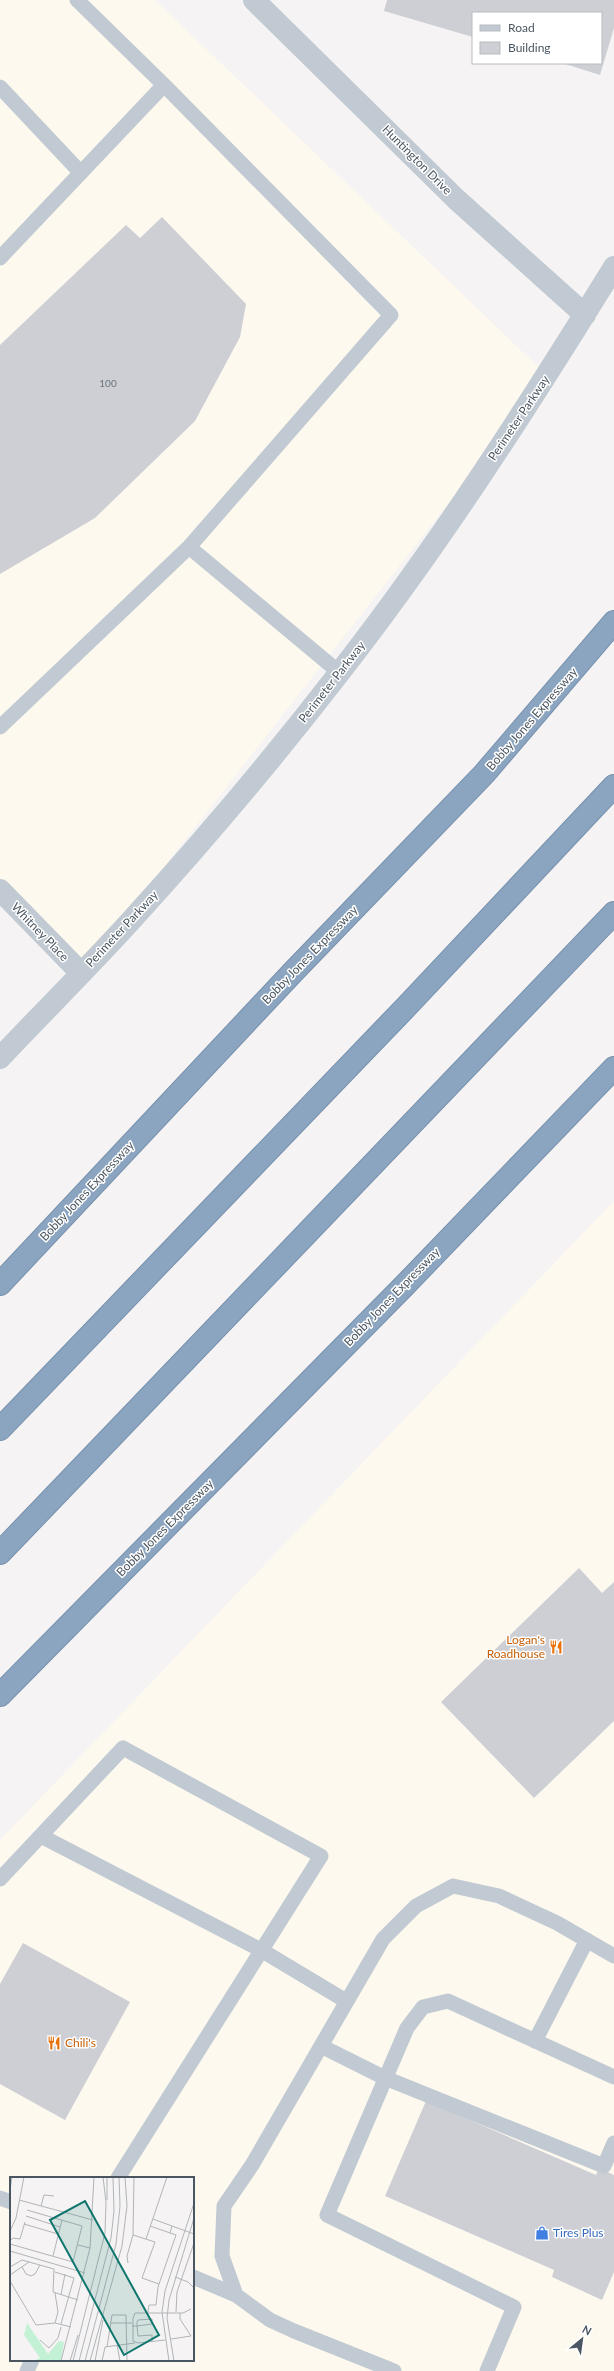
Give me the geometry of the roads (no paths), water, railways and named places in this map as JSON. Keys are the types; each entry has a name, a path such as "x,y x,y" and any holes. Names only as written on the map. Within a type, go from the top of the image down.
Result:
{"highway":[{"name":"Bobby Jones Expressway","path":"0,1284 299,966 484,774 614,622"},
{"path":"0,1428 400,1012 614,786"},
{"path":"0,1554 614,913"},
{"name":"Bobby Jones Expressway","path":"0,1695 403,1287 614,1068"}],"street":[{"name":"Huntington Drive","path":"254,0 456,199 585,315"},
{"name":"Perimeter Parkway","path":"0,1058 135,916 222,818 340,673 442,534 548,376 614,267"},
{"name":"Whitney Place","path":"0,890 81,973"}],"lane":[{"path":"0,727 189,547 391,315 164,85 77,0"},
{"path":"1,254 81,173 164,85"},
{"path":"0,87 81,173"},
{"path":"189,547 340,673"},
{"path":"0,1880 123,1748 321,1856 119,2177"},
{"path":"41,1836 261,1950 346,2001"},
{"path":"236,2295 222,2256 224,2206 252,2165 382,1939 416,1906 453,1886 499,1896 557,1922 614,1956"},
{"path":"536,2042 587,1940"},
{"path":"487,2371 514,2307 327,2215 385,2078 407,2028 423,2007 448,2001 614,2077"},
{"path":"320,2046 385,2078 604,2166 614,2143"},
{"path":"0,2198 10,2202"},
{"path":"194,2277 236,2295 270,2320 394,2371"},
{"path":"28,2371 32,2361"}],"place":[{"name":"Logan's Roadhouse","path":"556,1647"},
{"name":"Chili's","path":"54,2043"},
{"name":"Tires Plus","path":"542,2233"}]}
